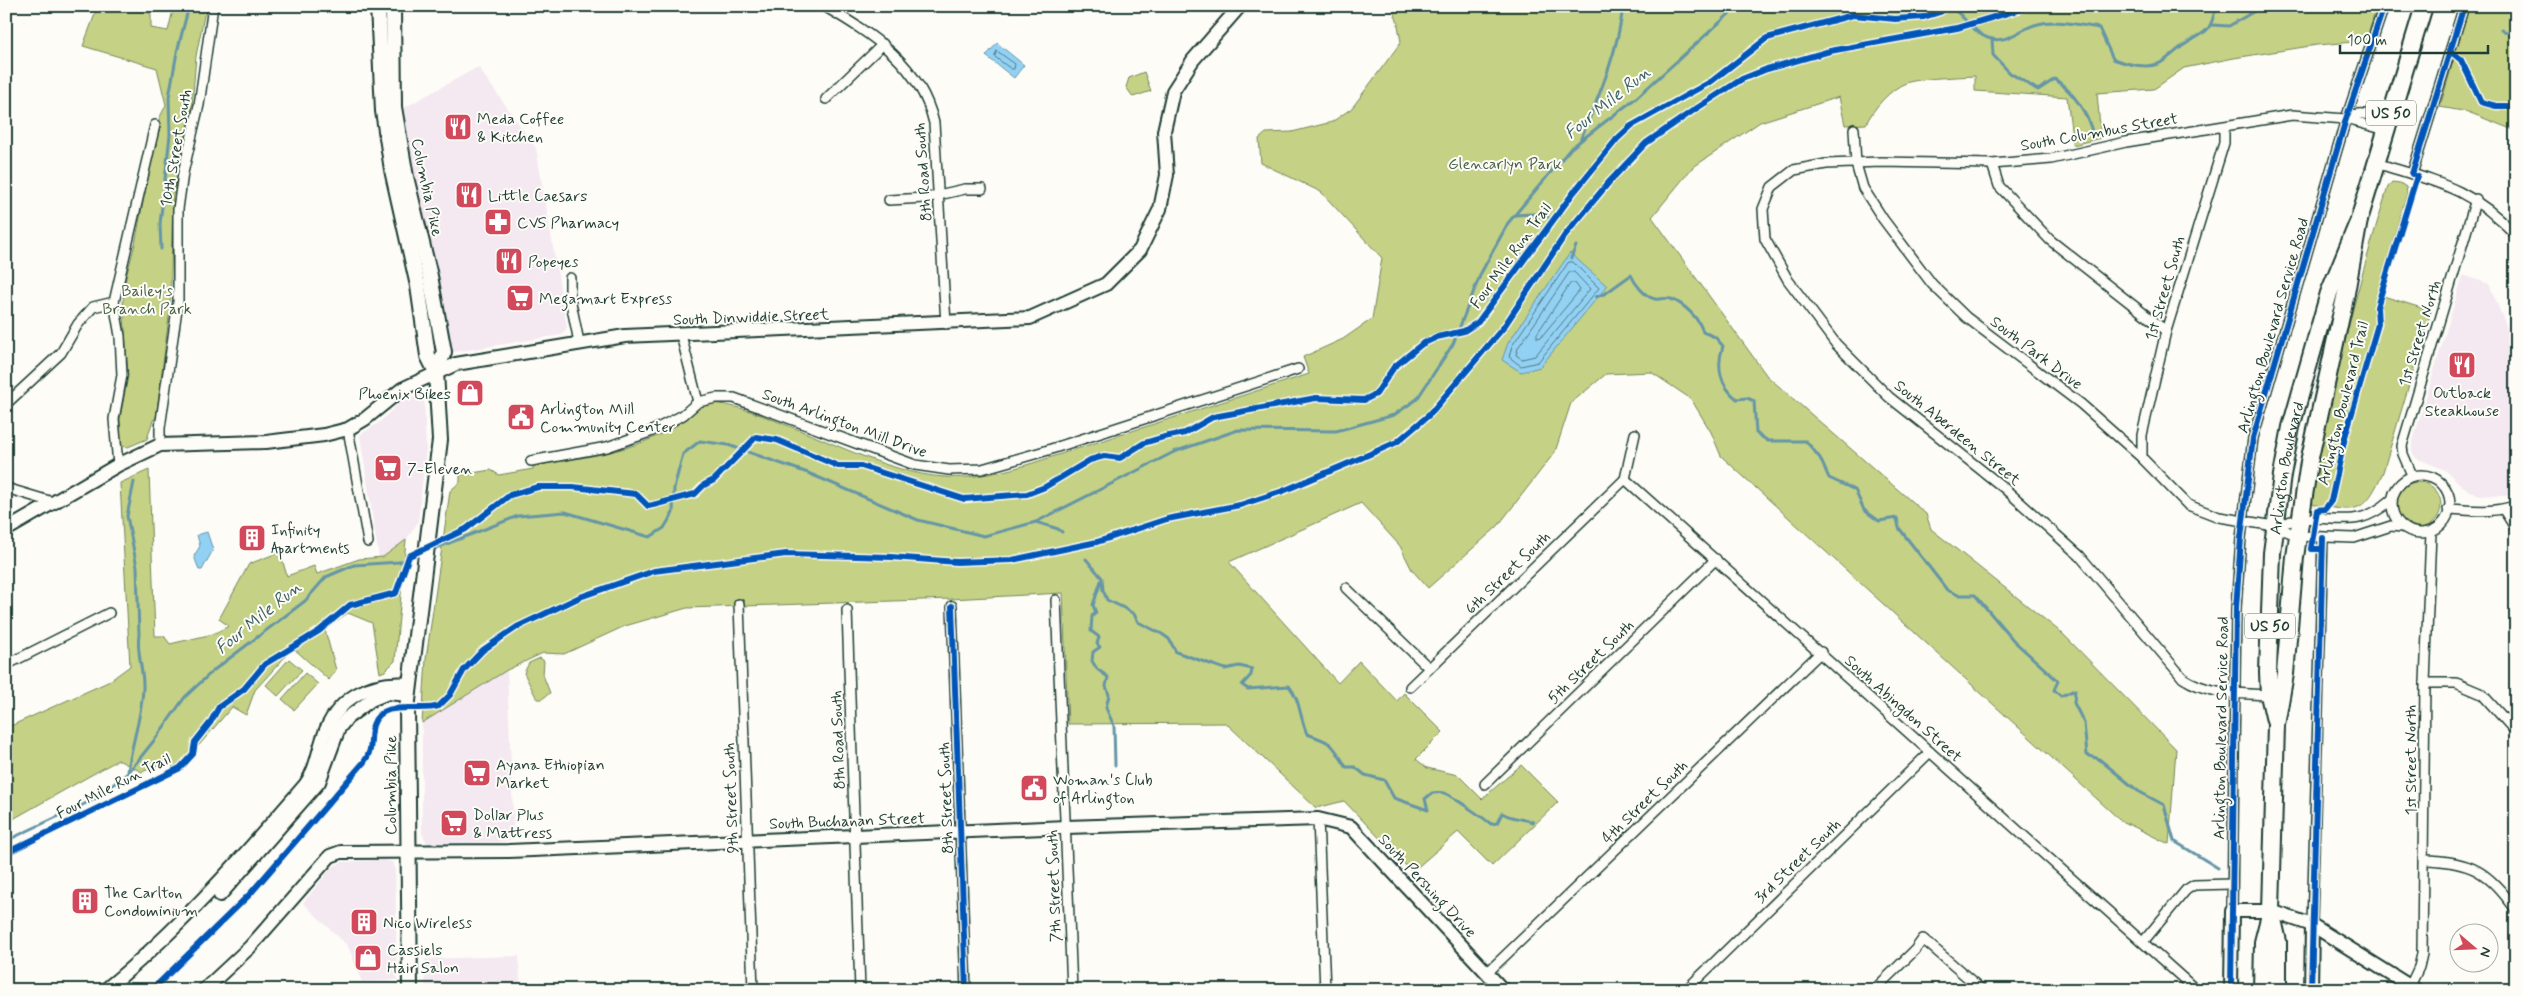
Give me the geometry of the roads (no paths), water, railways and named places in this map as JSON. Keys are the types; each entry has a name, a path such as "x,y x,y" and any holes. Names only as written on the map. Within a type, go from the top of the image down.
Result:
{"highway":[{"name":"Arlington Boulevard","path":"2276,725 2269,695 2271,584 2275,526 2287,450 2303,381 2332,285 2359,220 2424,6"},
{"name":"Arlington Boulevard","path":"2262,990 2263,942 2271,910 2276,725 2285,674 2300,519 2317,420 2348,284 2359,220"},
{"name":"Arlington Boulevard","path":"2271,910 2278,942 2278,990"}],"main road":[{"name":"Columbia Pike","path":"378,6 383,111 392,170 418,286 428,356 436,372 440,440 409,689 406,742 410,990"},
{"name":"Columbia Pike","path":"393,6 394,107 406,177 430,276 444,352 436,372"}],"street":[{"name":"10th Street South","path":"160,446 160,428 178,302 178,209 183,173 199,105 202,76 210,42 213,6"},
{"name":"8th Road South","path":"824,6 883,44 913,75 930,105 934,123 946,324"},
{"name":"South Dinwiddie Street","path":"436,372 456,364 579,342 625,336 946,324 1030,318 1067,303 1106,284 1140,250 1160,210 1167,175 1164,131 1173,91 1193,60 1240,6"},
{"name":"Arlington Boulevard Service Road","path":"2229,989 2232,911 2236,608 2243,522 2253,438 2346,119 2384,6"},
{"path":"2412,174 2464,6"},
{"path":"826,99 883,44"},
{"name":"South Columbus Street","path":"1856,164 1992,164 2050,159 2126,142 2224,127 2261,118 2292,115 2346,119 2387,125"},
{"name":"10th Street South","path":"118,466 114,444 114,419 122,375 120,336 114,302 155,125"},
{"name":"1st Street South","path":"2142,458 2142,435 2166,331 2224,143 2224,127"},
{"name":"South Park Drive","path":"1854,129 1856,164 1863,188 1882,219 1932,284 1966,317 2081,404 2142,458 2188,506 2210,515 2275,526"},
{"path":"2376,163 2449,186 2476,199 2500,218 2516,235"},
{"name":"South Aberdeen Street","path":"1856,164 1826,164 1794,170 1772,187 1763,209 1764,239 1788,280 1836,344 1859,369 1913,417 2031,510 2080,556 2175,670 2201,688 2234,693 2269,695"},
{"path":"1992,164 1999,186 2050,240 2166,331"},
{"path":"888,200 925,198 965,190 982,189"},
{"name":"1st Street North","path":"2412,475 2402,454 2402,446 2476,199"},
{"path":"570,278 570,298 579,342"},
{"path":"6,404 39,376 61,353 78,324 93,306 114,302"},
{"path":"680,335 698,402"},
{"name":"South Arlington Mill Drive","path":"532,461 606,447 650,432 683,415 698,402 716,398 734,398 915,465 949,470 974,469 1045,451 1298,369"},
{"path":"6,530 118,466 160,446 266,442 324,435 348,429 365,419 402,389 436,372"},
{"path":"348,429 368,542"},
{"path":"1625,479 1635,434"},
{"path":"2425,473 2442,482 2447,490 2448,509 2442,524 2431,532 2420,534 2402,527 2391,526 2354,538 2323,538 2298,536 2275,526 2300,519 2355,520 2376,513 2390,502 2401,482 2412,475 2425,473"},
{"name":"South Abingdon Street","path":"1625,479 1821,652 2196,990"},
{"name":"6th Street South","path":"1410,687 1625,479"},
{"path":"6,488 56,503"},
{"path":"2390,502 2396,520 2402,527"},
{"path":"2448,509 2504,510 2516,505"},
{"path":"2504,510 2516,529"},
{"name":"1st Street North","path":"2413,988 2421,960 2424,860 2425,683 2431,532"},
{"path":"2311,990 2323,538"},
{"name":"5th Street South","path":"1485,784 1716,559"},
{"path":"1346,588 1429,668"},
{"name":"7th Street South","path":"1056,600 1072,990"},
{"name":"9th Street South","path":"739,604 753,990"},
{"name":"8th Street South","path":"952,606 966,990"},
{"name":"8th Road South","path":"847,610 860,990"},
{"path":"6,664 109,613"},
{"name":"4th Street South","path":"1487,972 1821,652"},
{"path":"105,990 144,957 211,893 305,785 315,768 323,738 338,711 351,698 370,687 391,682 409,689"},
{"path":"2425,683 2456,682 2482,694 2516,732"},
{"path":"117,990 206,910 313,790 325,772 333,743 347,718 371,700 388,693 409,689"},
{"name":"3rd Street South","path":"1686,990 1930,752"},
{"path":"1318,819 1325,990"},
{"name":"South Buchanan Street","path":"204,990 250,947 330,856 347,851 509,851 1066,827 1318,819"},
{"name":"South Pershing Drive","path":"1318,819 1351,827 1503,990"},
{"path":"2424,860 2450,861 2475,868 2499,886 2516,910"},
{"path":"2143,942 2186,890 2194,885 2232,884"},
{"path":"2232,911 2271,910 2312,925 2413,988"},
{"path":"1874,990 1915,950 1923,939 1982,990"}],"water":[{"path":"997,43 1024,65 1014,78 986,56"},
{"path":"1570,253 1607,286 1540,367 1521,372 1502,360 1508,343"},
{"path":"207,532 213,550 202,570 199,570 194,556 200,546 197,535"}],"waterway":[{"path":"161,249 160,224 170,135 169,97 177,52 189,6"},
{"path":"1580,141 1612,58 1623,6"},
{"name":"Four Mile Run","path":"431,550 518,516 565,512 650,537 664,528 673,513 674,488 683,454 700,441 728,445 808,473 918,520 984,536 1036,522 1174,452 1238,430 1336,431 1394,415 1417,399 1453,344 1481,273 1508,223 1571,148 1636,98 1738,6"},
{"name":"Four Mile Run","path":"1950,6 1978,33 1995,40 2007,38 2031,26 2052,22 2099,28 2113,59 2141,66 2158,64 2206,31 2212,22 2216,6"},
{"path":"2212,25 2229,26 2258,9 2259,6"},
{"path":"2501,29 2516,38"},
{"path":"1992,39 1993,55 2010,73 2038,90 2055,79 2069,91 2084,111 2093,135"},
{"path":"1515,215 1533,214 1548,217"},
{"path":"1571,258 1576,246"},
{"path":"1596,297 1606,293 1631,275 1644,293 1651,298 1671,299 1681,304 1690,312 1703,332 1715,337 1723,346 1720,361 1721,375 1731,394 1737,399 1747,398 1754,401 1756,433 1768,441 1806,441 1820,458 1829,478 1855,490 1864,510 1879,521 1897,518 1899,528 1947,590 1958,595 1975,595 2014,641 2058,681 2054,690 2061,696 2075,690 2074,703 2084,723 2087,755 2099,759 2138,791 2164,805 2174,841 2218,868"},
{"path":"128,772 141,709 143,688 138,648 137,567 127,516 134,482"},
{"path":"1036,522 1062,532"},
{"name":"Four Mile Run","path":"6,841 95,799 128,773 185,697 214,670 305,601 326,577 354,565 399,562 423,553"},
{"path":"1086,559 1102,578 1103,590 1107,600 1134,614 1138,622 1169,639 1176,652 1225,669 1239,666 1252,669 1251,675 1242,685 1248,689 1289,686 1298,703 1307,734 1328,742 1338,753 1346,767 1355,767 1365,775 1384,780 1394,798 1428,810 1425,799 1432,793 1443,793 1460,802 1491,824 1497,823 1502,813 1533,822"},
{"path":"1101,581 1093,605 1096,613 1092,616 1091,631 1099,637 1097,644 1100,647 1093,652 1092,661 1097,669 1108,677 1106,686 1109,695 1106,708 1114,726 1115,765"}],"place":[{"name":"Meda Coffee & Kitchen","path":"458,127"},
{"name":"Little Caesars","path":"469,195"},
{"name":"CVS Pharmacy","path":"498,222"},
{"name":"Popeyes","path":"509,261"},
{"name":"Megamart Express","path":"520,298"},
{"name":"Outback Steakhouse","path":"2462,365"},
{"name":"Phoenix Bikes","path":"470,393"},
{"name":"Arlington Mill Community Center","path":"521,417"},
{"name":"7-Eleven","path":"388,468"},
{"name":"Infinity Apartments","path":"252,538"},
{"name":"Ayana Ethiopian Market","path":"477,773"},
{"name":"Woman's Club of Arlington","path":"1034,788"},
{"name":"Dollar Plus & Mattress","path":"454,823"},
{"name":"The Carlton Condominium","path":"85,901"},
{"name":"Nico Wireless","path":"364,922"},
{"name":"Cassiels Hair Salon","path":"368,958"}],"park label":[{"name":"Glencarlyn Park","path":"1505,163"},
{"name":"Bailey's Branch Park","path":"147,299"}]}
